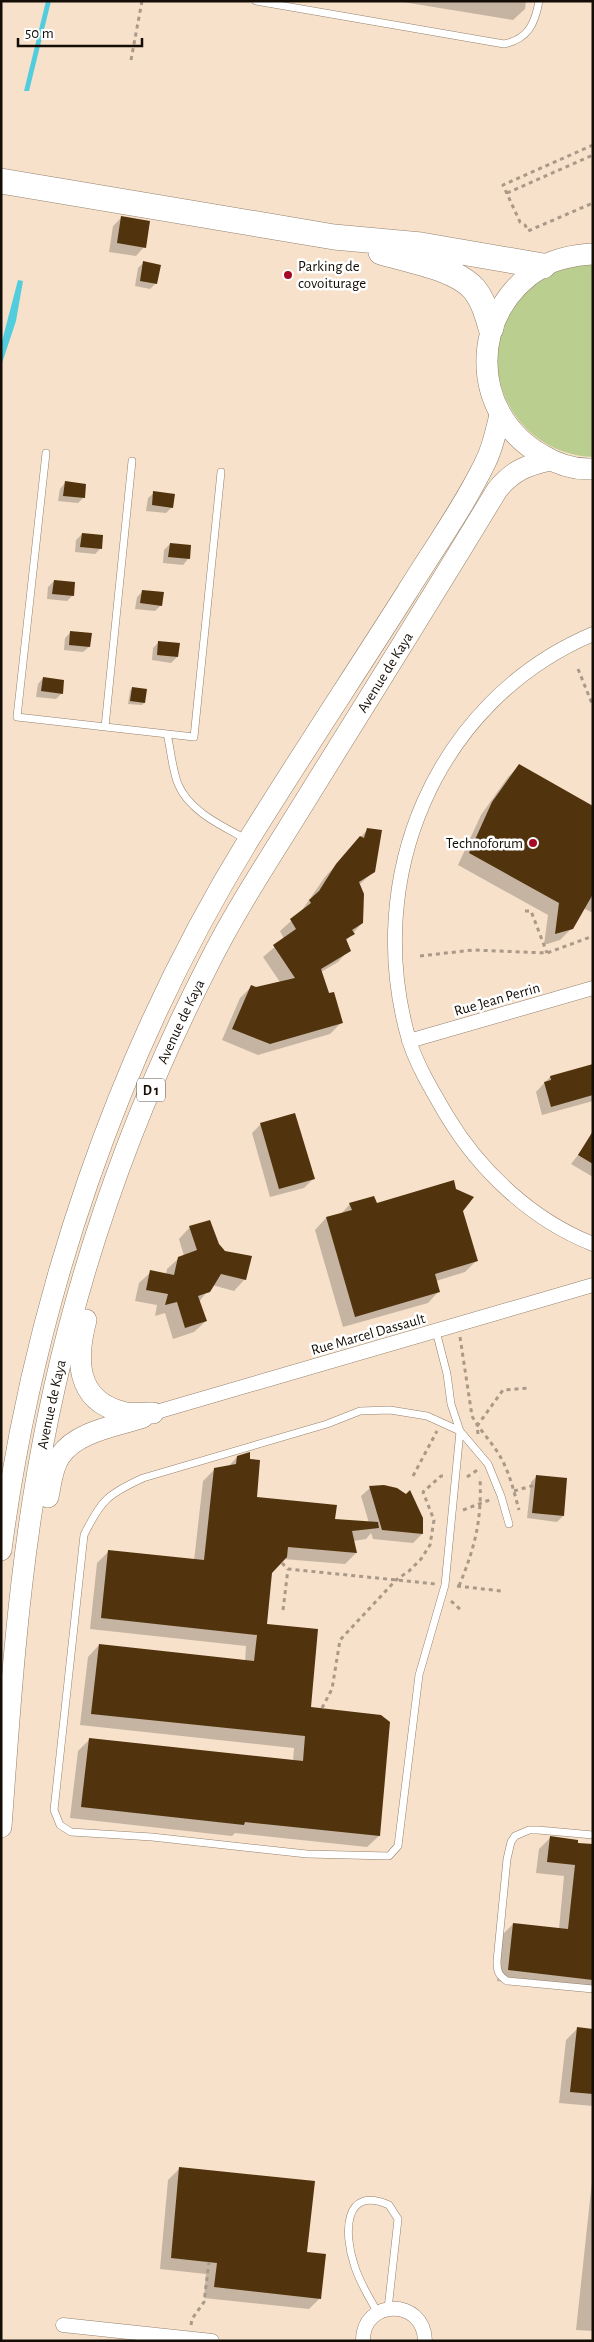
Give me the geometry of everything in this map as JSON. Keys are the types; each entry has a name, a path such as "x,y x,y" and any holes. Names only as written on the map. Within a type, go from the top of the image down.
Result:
{"highway":[{"path":"1,181 334,237 421,245 543,266"},
{"path":"334,237 439,269 462,278 474,288 483,303 492,328"}],"main road":[{"path":"593,254 570,256 543,266 521,282 503,303 492,328 487,350 487,372 491,394 500,415 514,434 531,449 550,460 568,466 593,469"},
{"name":"Avenue de Kaya","path":"1,1550 24,1417 40,1346 60,1274 93,1170 117,1105 164,996 248,840 431,554 480,471 492,447 500,415"},
{"name":"Avenue de Kaya","path":"1,1827 21,1590 34,1497 48,1420 82,1280 98,1228 139,1118 187,1006 237,912 497,490 516,471 528,465 550,460"},
{"path":"153,1413 123,1413 99,1402 85,1382 79,1353 109,1235 210,960"},
{"path":"14,1672 53,1471 59,1457 70,1444 86,1436 153,1413"}],"street":[{"path":"593,634 540,663 506,690 476,719 449,753 429,789 403,862 396,903 395,971 410,1041 431,1090 453,1127 490,1174 516,1198 548,1220 593,1244"},
{"name":"Rue Jean Perrin","path":"410,1041 593,988"},
{"name":"Rue Marcel Dassault","path":"153,1413 593,1285"},
{"path":"363,2341 365,2328 370,2319 383,2311 398,2308 415,2316 422,2324 425,2341"},
{"path":"63,2325 212,2341"}],"lane":[{"path":"256,1 504,44 515,42 533,26 539,1"},
{"path":"46,453 17,717 194,737 221,472"},
{"path":"104,727 132,461"},
{"path":"167,734 178,784 189,800 208,818 248,840"},
{"path":"436,1331 447,1374 451,1404 460,1431 488,1464 501,1496 509,1524"},
{"path":"390,1410 427,1416 460,1431 445,1585 419,1674 398,1846 389,1856 307,1854 152,1837 71,1832 60,1825 54,1810 84,1535 96,1511 114,1491 143,1478 327,1424 360,1411 390,1410"},
{"path":"593,1835 538,1830 521,1832 515,1836 511,1842 506,1859 497,1961 497,1970 501,1977 507,1981 593,1988"},
{"path":"366,2200 389,2205 398,2218 383,2311 361,2284 349,2244 348,2233 352,2210 358,2203 366,2200"}],"path":[{"path":"131,60 142,1"},
{"path":"593,145 503,185 520,222 525,225 528,231 593,202"},
{"path":"507,193 593,155"},
{"path":"578,669 593,706"},
{"path":"525,912 531,911 547,953"},
{"path":"420,956 438,952 473,950 547,953 593,936"},
{"path":"458,1324 472,1416 477,1426 501,1457 514,1491 520,1517"},
{"path":"434,1520 535,1485"},
{"path":"322,1708 332,1689 340,1640 396,1580 409,1571 430,1545 434,1520 423,1492"},
{"path":"282,1563 288,1569 501,1591"},
{"path":"283,1610 288,1569"},
{"path":"189,2338 192,2319 204,2302 209,2262"}],"green space":[{"path":"593,263 593,457 560,450 532,434 513,411 500,384 497,354 503,325 518,298 551,273"}],"water":[{"path":"46,1 51,1 29,91 24,91"},
{"path":"18,280 23,281 16,321 1,366 1,345"}],"building":[{"path":"121,216 150,221 146,248 117,243"},
{"path":"143,261 161,265 157,284 140,281"},
{"path":"65,481 86,484 85,498 63,496"},
{"path":"153,491 175,494 173,508 152,505"},
{"path":"82,533 103,535 102,549 80,547"},
{"path":"170,543 191,545 190,559 168,557"},
{"path":"54,580 75,582 74,596 52,594"},
{"path":"142,590 164,592 162,606 140,603"},
{"path":"70,631 92,633 90,647 69,645"},
{"path":"158,641 180,643 178,657 157,655"},
{"path":"43,677 64,680 63,694 41,691"},
{"path":"132,687 147,689 145,703 130,701"},
{"name":"Technoforum","path":"519,764 593,806 593,894 573,929 555,934 559,903 469,853 492,802"},
{"path":"367,828 382,830 375,872 359,882 364,894 363,923 352,930 355,934 346,939 351,951 321,969 329,993 334,992 343,1023 270,1044 232,1029 251,985 256,987 295,978 273,945 296,929 290,919 311,903 309,900 319,891 336,864 360,836 364,838"},
{"path":"593,1064 593,1095 551,1107 544,1082 551,1080 550,1076"},
{"path":"295,1113 315,1179 279,1189 260,1123"},
{"path":"593,1131 593,1164 578,1155"},
{"path":"454,1180 456,1189 474,1197 463,1211 478,1261 435,1274 440,1292 355,1317 326,1217 352,1210 349,1203 374,1196 377,1203"},
{"path":"210,1220 219,1244 225,1251 252,1256 246,1280 221,1274 210,1292 198,1296 207,1321 185,1328 177,1302 165,1305 168,1294 146,1290 150,1270 174,1275 178,1257 197,1250 189,1226"},
{"path":"250,1452 250,1459 260,1460 257,1497 337,1505 335,1519 378,1522 379,1528 352,1531 357,1553 288,1547 287,1557 272,1573 267,1624 318,1629 311,1707 381,1715 390,1722 380,1836 245,1822 244,1825 81,1807 89,1738 303,1761 305,1736 91,1714 99,1644 254,1661 257,1635 101,1618 108,1550 204,1560 214,1468 236,1464 237,1456"},
{"path":"536,1475 567,1478 564,1516 532,1513"},
{"path":"384,1485 397,1488 406,1494 410,1490 423,1518 423,1534 382,1530 369,1486"},
{"path":"550,1836 578,1840 578,1843 593,1844 593,1980 508,1970 513,1923 568,1929 575,1865 547,1862"},
{"path":"577,2027 593,2029 593,2094 570,2092"},
{"path":"179,2167 315,2181 307,2252 326,2254 321,2299 214,2287 217,2263 171,2258"}],"place":[{"name":"Parking de covoiturage","path":"288,275"},
{"name":"Technoforum","path":"533,843"}]}
